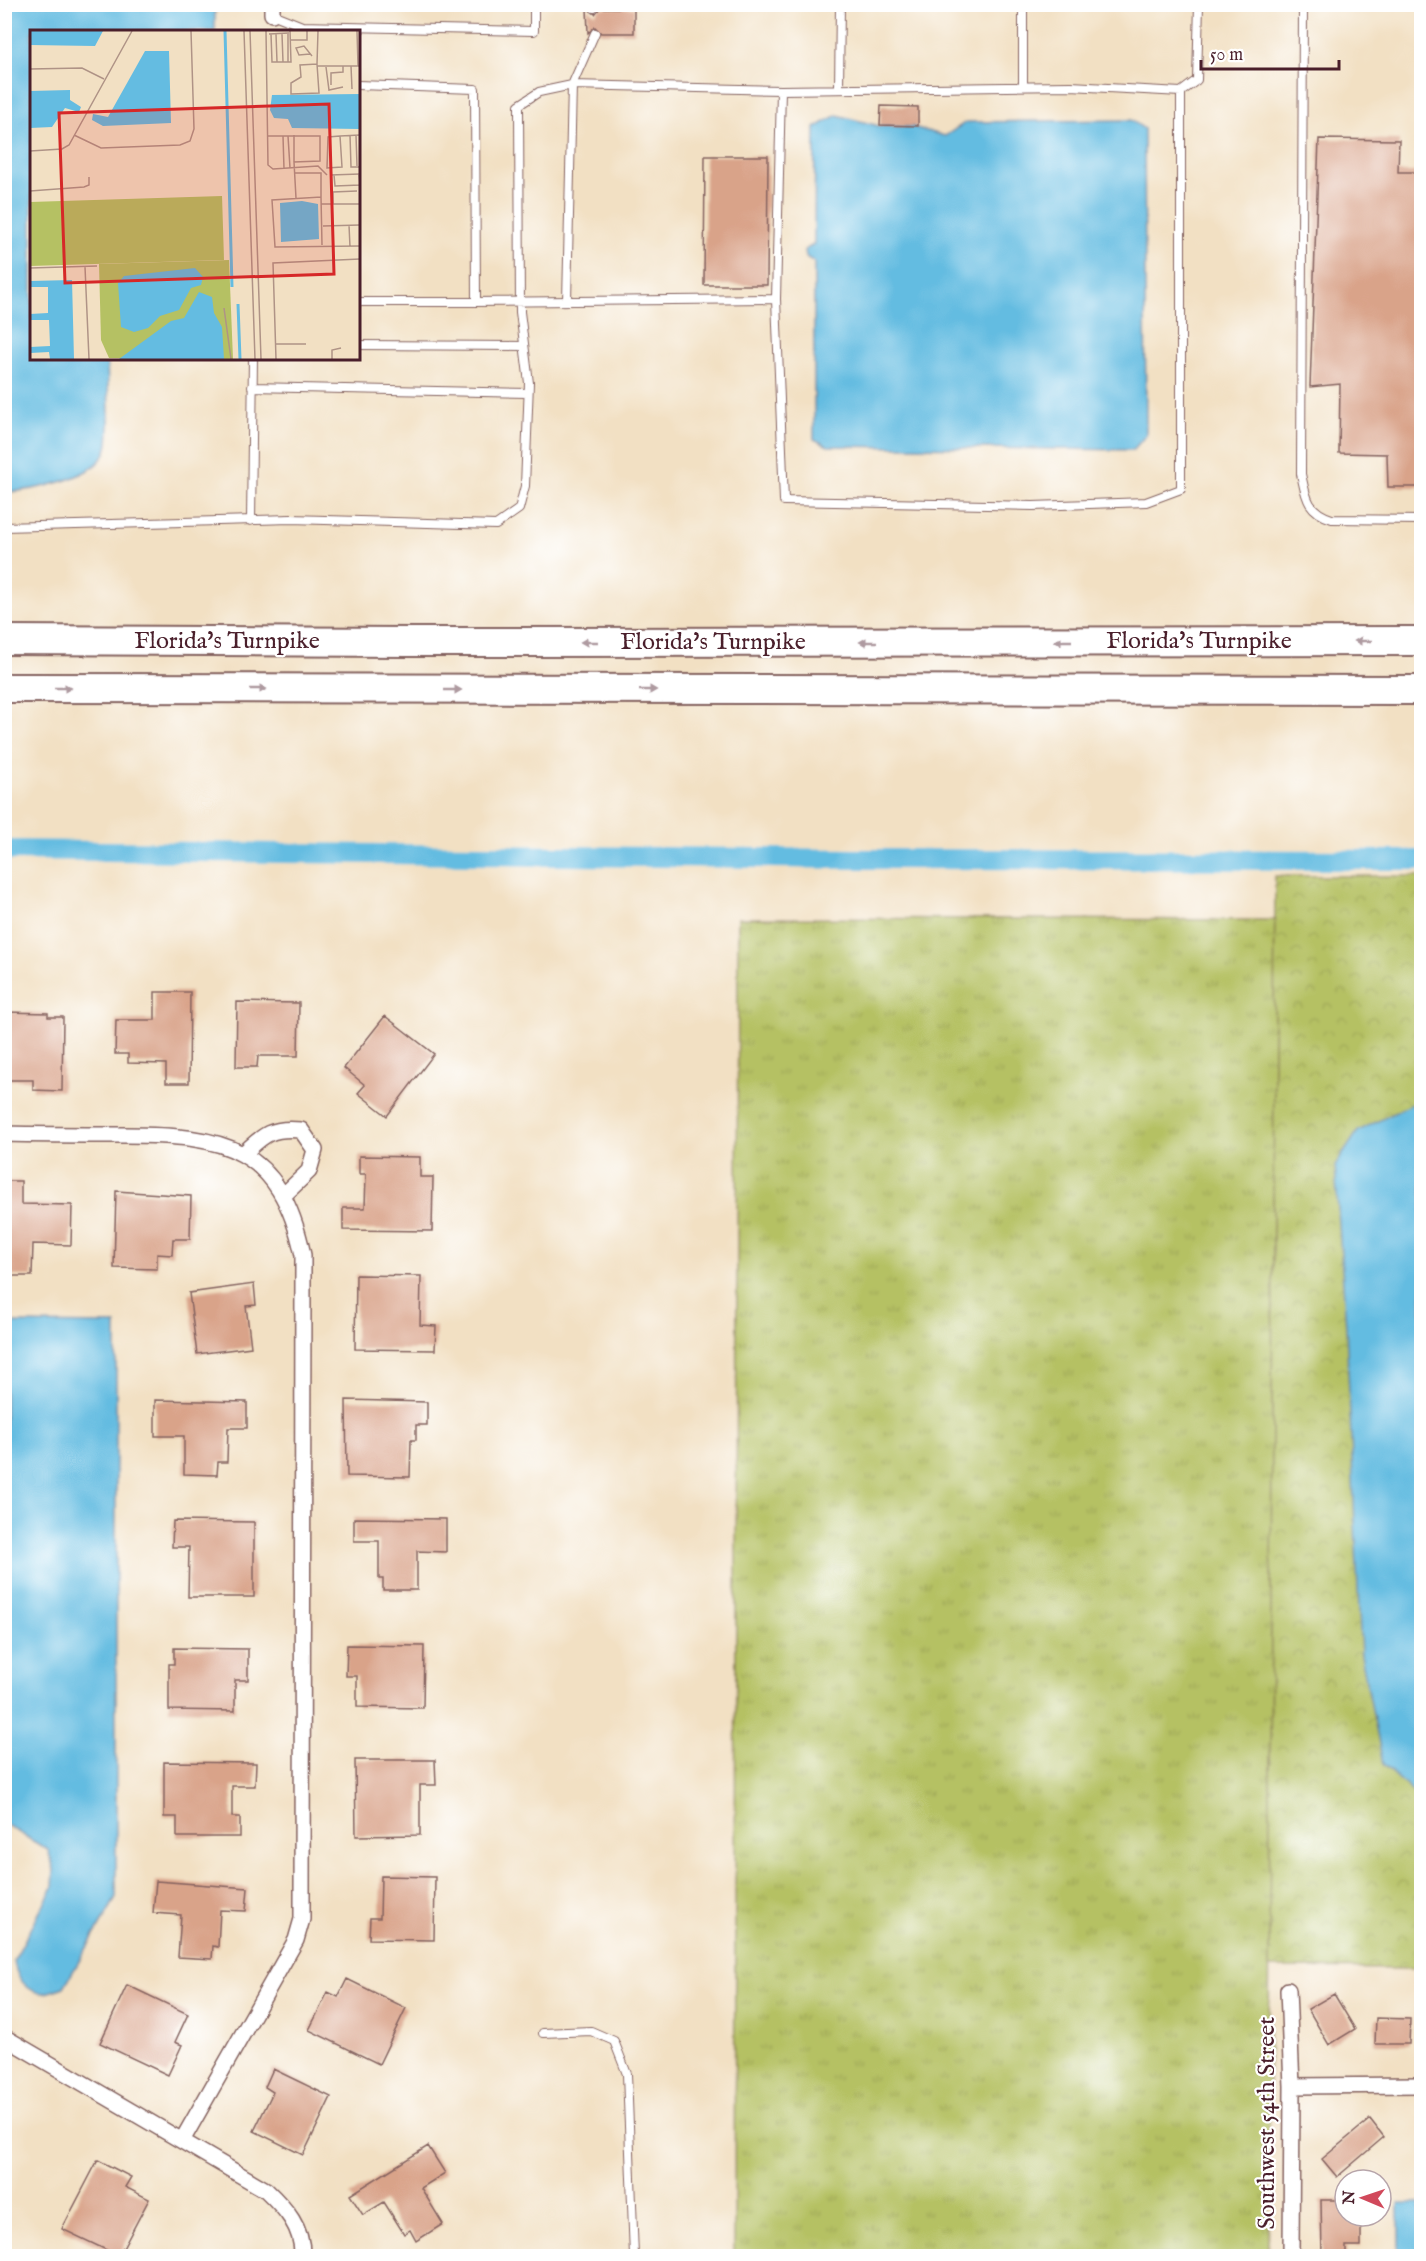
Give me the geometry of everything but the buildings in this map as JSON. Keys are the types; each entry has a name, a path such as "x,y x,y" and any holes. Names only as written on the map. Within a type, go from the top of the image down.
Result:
{"highway":[{"name":"Florida's Turnpike","path":"4,640 1422,641"},
{"name":"Florida's Turnpike","path":"4,688 1422,690"}],"street":[{"path":"243,1154 262,1136 282,1128 301,1130 315,1150 309,1171 284,1195"},
{"path":"4,1134 172,1135 210,1140 243,1154 269,1176 284,1195 297,1223 303,1254 302,1919 296,1940 183,2139"},
{"name":"Southwest 54th Street","path":"1288,1990 1292,2086 1291,2256"},
{"path":"4,2037 244,2175 284,2207 297,2227 302,2256"},
{"path":"1292,2086 1422,2085"}],"lane":[{"path":"272,9 302,26 534,31 534,4"},
{"path":"839,89 840,4"},
{"path":"1023,4 1023,86"},
{"path":"4,527 291,519 496,525 519,509 525,486 528,393 520,302 519,105 539,92 572,85 781,90 1071,86 1181,92 1197,80 1199,4"},
{"path":"1303,4 1300,474 1306,499 1318,514 1332,519 1422,520"},
{"path":"567,301 572,85 595,33"},
{"path":"360,85 476,89 476,302"},
{"path":"781,90 776,299 783,501 1033,506 1146,502 1181,489 1181,92"},
{"path":"360,302 776,299"},
{"path":"360,345 524,346"},
{"path":"251,521 253,360"},
{"path":"252,387 528,393"},
{"path":"543,2033 591,2031 614,2041 622,2055 627,2074 634,2256"}],"green space":[{"path":"1275,876 1421,876 1421,1969 1269,1968"},
{"path":"738,918 1275,920 1268,2256 734,2256"}],"water":[{"path":"5,4 215,5 215,30 30,30 30,360 107,360 109,430 107,448 101,459 91,468 47,486 5,492"},
{"path":"837,115 879,126 913,127 945,136 966,122 1131,120 1144,129 1146,435 1133,450 828,446 814,439 814,262 806,257 805,250 814,244 815,128"},
{"path":"1416,1102 1422,1103 1421,1800 1383,1764 1361,1655 1346,1327 1335,1166 1358,1131"},
{"path":"5,1323 116,1324 116,1898 64,1987 44,1993 27,1987 19,1977 14,1960 53,1887 54,1869 48,1850 5,1824"},
{"path":"1399,2203 1421,2203 1421,2256 1399,2256"}],"waterway":[{"path":"4,850 853,859 1422,860"}]}
